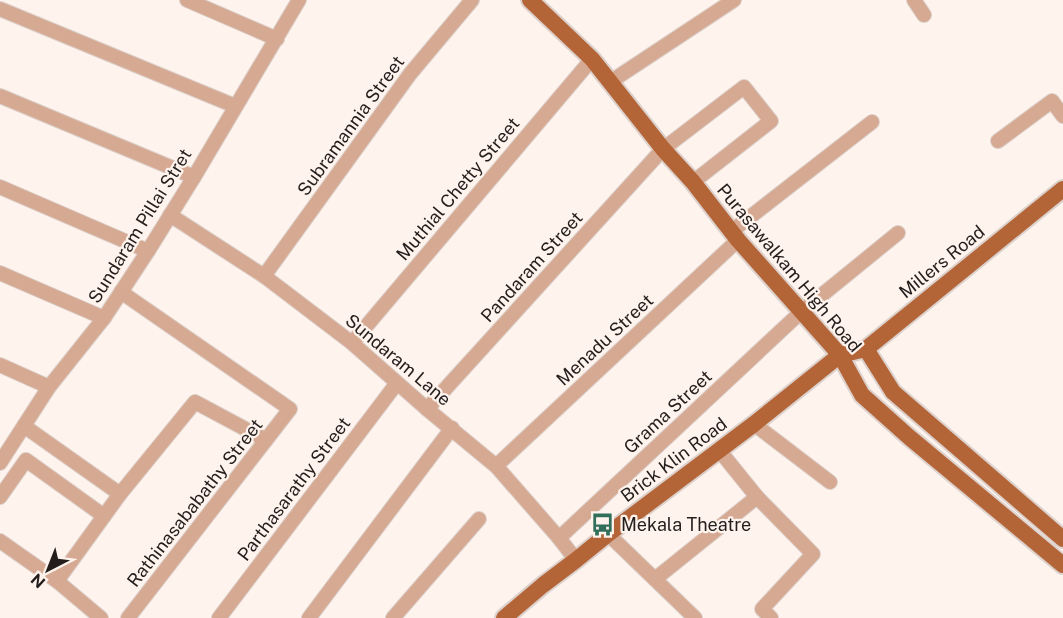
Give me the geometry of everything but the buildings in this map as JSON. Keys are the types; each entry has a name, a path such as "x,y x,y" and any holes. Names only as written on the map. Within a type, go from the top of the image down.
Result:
{"main road":[{"name":"Purasawalkam High Road","path":"530,0 592,58 663,149 840,355 862,395 1063,565"},
{"name":"Millers Road","path":"840,355 866,349 1063,189"},
{"path":"866,349 893,392 1063,539"},
{"name":"Brick Klin Road","path":"504,618 608,534 754,424 840,355"}],"street":[{"path":"187,0 277,39"},
{"name":"Sundaram Pillai Stret","path":"1,459 49,387 104,318 148,251 299,0"},
{"name":"Subramannia Street","path":"264,276 410,74 472,0"},
{"path":"610,82 734,0"},
{"path":"914,0 924,15"},
{"path":"0,9 235,106"},
{"name":"Muthial Chetty Street","path":"352,343 592,58"},
{"name":"Pandaram Street","path":"427,409 663,149 744,87 771,121 693,182"},
{"path":"0,96 194,177"},
{"path":"998,141 1052,101 1063,116"},
{"name":"Menadu Street","path":"496,466 735,235 872,122"},
{"path":"0,187 148,251"},
{"name":"Sundaram Lane","path":"170,215 264,276 352,343 496,466 576,560"},
{"name":"Grama Street","path":"559,538 801,312 898,233"},
{"path":"0,273 104,318"},
{"name":"Rathinasababathy Street","path":"121,292 290,409 128,618"},
{"path":"0,365 49,387"},
{"name":"Parthasarathy Street","path":"219,618 397,383"},
{"path":"57,581 120,494 195,402 266,440"},
{"path":"754,424 830,482"},
{"path":"24,426 120,494"},
{"path":"309,618 452,428"},
{"path":"719,450 757,497 813,554 762,615"},
{"path":"0,497 26,460 104,516"},
{"path":"655,579 757,497"},
{"path":"393,618 479,519"},
{"path":"608,534 695,618"},
{"path":"0,541 57,581 101,618"}],"place":[{"name":"Mekala Theatre","path":"603,525"}]}
